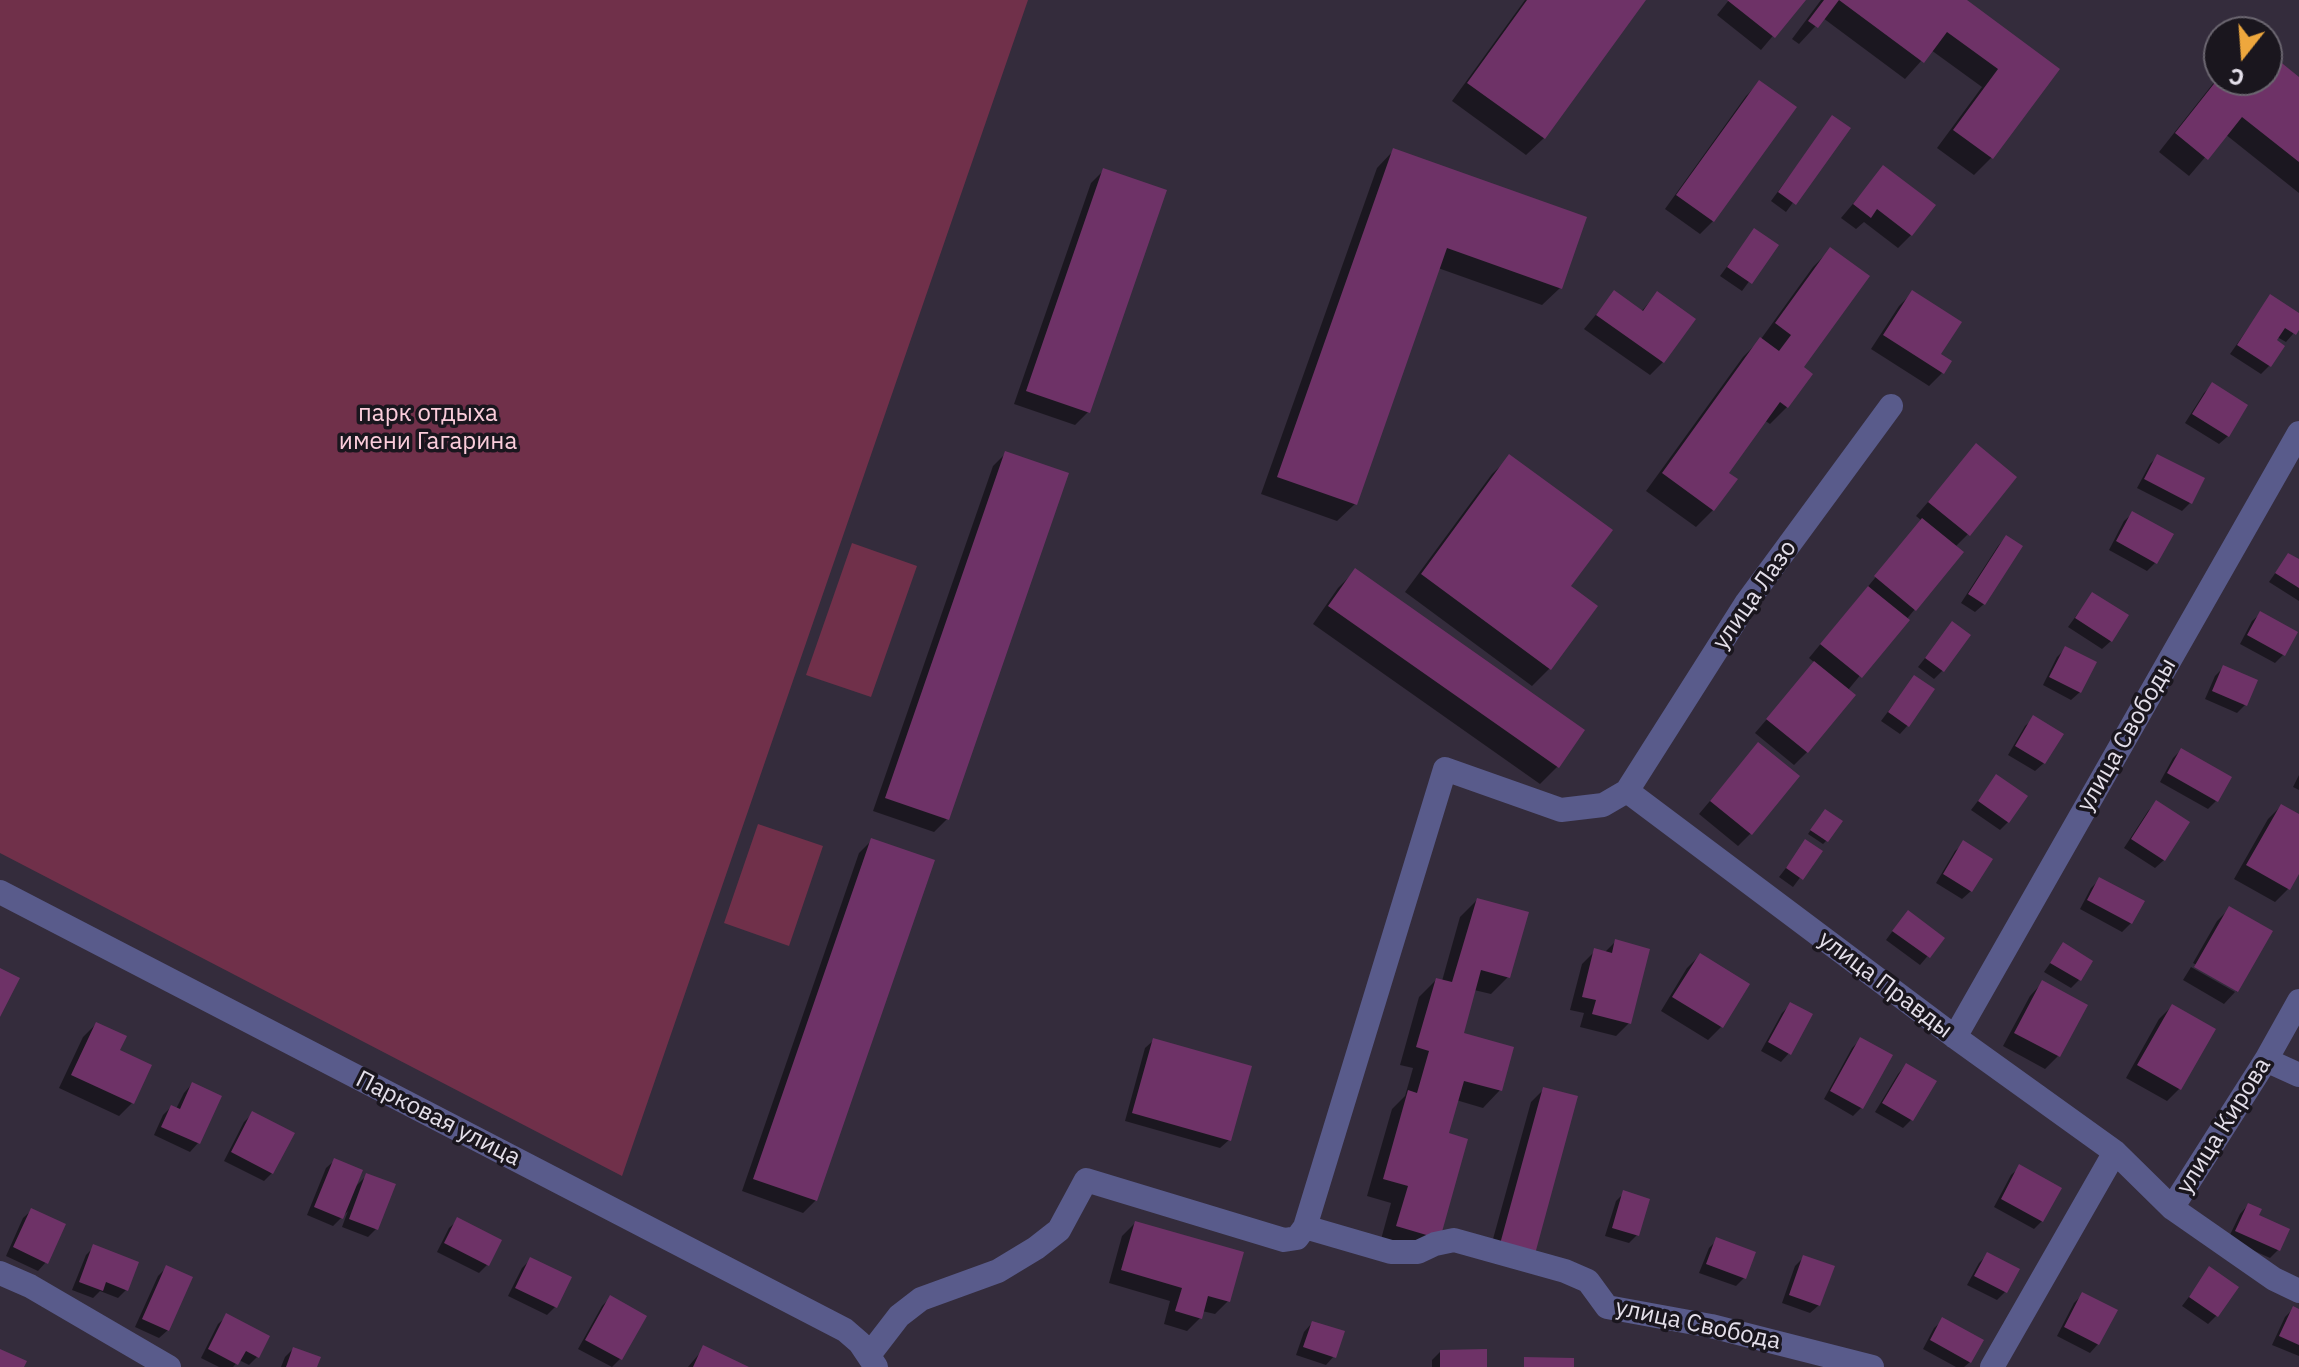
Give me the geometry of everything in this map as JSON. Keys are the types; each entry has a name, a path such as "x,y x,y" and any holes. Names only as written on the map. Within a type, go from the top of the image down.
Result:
{"street":[{"name":"улица Лазо","path":"1627,791 1747,602 1891,406"},
{"name":"улица Свободы","path":"1955,1037 2299,433"},
{"path":"872,1361 899,1316 921,1299 998,1271 1059,1230 1086,1180 1284,1240 1297,1238 1305,1227 1445,769 1561,810 1603,805 1627,791"},
{"name":"улица Правды","path":"1627,791 1955,1037 2115,1152 2172,1208 2274,1279 2299,1291"},
{"name":"Парковая улица","path":"0,892 845,1330 872,1361"},
{"name":"улица Кирова","path":"2172,1208 2266,1060 2299,1001"},
{"path":"2266,1060 2299,1075"},
{"path":"1992,1367 2115,1152"},
{"name":"улица Свобода","path":"1305,1227 1391,1252 1418,1252 1454,1240 1565,1271 1588,1281 1607,1307 1711,1326 1872,1367"},
{"path":"0,1273 30,1286 169,1367"}],"green space":[{"name":"парк отдыха имени Гагарина","path":"0,0 1028,0 622,1176 0,853"},
{"path":"852,543 917,566 871,697 806,675"},
{"path":"758,824 823,846 789,946 724,923"}],"building":[{"path":"1527,0 1646,0 1545,139 1467,83"},
{"path":"1727,0 1806,0 1775,38"},
{"path":"1824,0 1839,0 1818,28 1808,21"},
{"path":"1839,0 1967,0 2060,69 1993,159 1953,130 1998,69 1947,32 1924,63"},
{"path":"2283,64 2299,77 2299,162 2242,117 2208,160 2175,133 2204,96 2283,96"},
{"path":"1759,80 1797,107 1714,222 1676,195"},
{"path":"1832,115 1851,128 1796,205 1778,192"},
{"path":"1393,148 1587,217 1562,289 1447,248 1357,505 1277,477"},
{"path":"1883,165 1936,205 1912,236 1877,209 1871,218 1853,204"},
{"path":"1103,168 1167,190 1090,413 1026,391"},
{"path":"1754,228 1779,245 1752,284 1727,267"},
{"path":"1830,247 1870,276 1804,367 1813,374 1788,408 1780,402 1729,473 1738,479 1714,511 1662,473 1760,337 1779,351 1791,335 1775,323"},
{"path":"1614,290 1643,311 1657,291 1696,319 1664,363 1596,315"},
{"path":"1912,290 1962,322 1941,354 1952,361 1944,374 1883,335"},
{"path":"2270,294 2299,313 2299,330 2296,335 2285,328 2277,340 2285,346 2271,367 2237,345"},
{"path":"2212,382 2248,405 2229,437 2192,414"},
{"path":"1976,443 2017,477 1970,536 1928,502"},
{"path":"1005,451 1069,473 949,820 885,798"},
{"path":"1509,454 1613,530 1571,586 1598,606 1551,670 1421,574"},
{"path":"2157,454 2205,478 2192,504 2144,479"},
{"path":"2132,511 2174,534 2157,564 2116,541"},
{"path":"1922,518 1964,552 1916,611 1874,576"},
{"path":"2006,535 2023,546 1985,605 1968,594"},
{"path":"2288,553 2299,559 2299,588 2275,573"},
{"path":"1355,568 1585,730 1559,768 1328,606"},
{"path":"1868,586 1910,620 1862,678 1820,644"},
{"path":"2092,592 2129,615 2112,642 2075,618"},
{"path":"2260,611 2298,632 2285,656 2247,635"},
{"path":"1952,621 1971,635 1944,672 1925,658"},
{"path":"2065,646 2097,662 2081,693 2049,677"},
{"path":"1814,661 1856,695 1808,753 1766,719"},
{"path":"2223,665 2258,680 2247,706 2212,691"},
{"path":"1914,675 1935,689 1909,727 1888,712"},
{"path":"2033,715 2064,734 2045,764 2015,746"},
{"path":"1758,742 1800,776 1752,835 1710,801"},
{"path":"2181,748 2232,777 2218,802 2167,773"},
{"path":"1996,774 2028,796 2009,823 1978,801"},
{"path":"2156,800 2190,822 2165,861 2131,839"},
{"path":"2281,804 2299,814 2299,874 2290,890 2246,865"},
{"path":"1825,809 1843,821 1828,842 1810,830"},
{"path":"871,838 935,860 817,1201 753,1179"},
{"path":"1805,839 1823,851 1803,880 1786,868"},
{"path":"1963,840 1993,859 1972,892 1943,874"},
{"path":"2099,877 2145,901 2132,924 2087,900"},
{"path":"1477,898 1529,912 1510,978 1481,970 1464,1033 1514,1047 1502,1091 1464,1081 1449,1133 1468,1139 1440,1239 1396,1226 1408,1186 1383,1179 1408,1090 1417,1093 1429,1051 1416,1047 1436,978 1452,982"},
{"path":"2229,906 2273,931 2238,992 2194,967"},
{"path":"1908,910 1945,938 1930,958 1892,931"},
{"path":"1615,939 1650,949 1631,1024 1592,1014 1596,1000 1582,997 1594,948 1612,953"},
{"path":"2063,942 2093,961 2081,981 2050,963"},
{"path":"1700,953 1750,984 1723,1028 1672,997"},
{"path":"0,968 20,978 0,1017"},
{"path":"2042,980 2088,1005 2060,1057 2014,1033"},
{"path":"1790,1002 1813,1014 1791,1055 1768,1042"},
{"path":"2172,1004 2216,1029 2181,1090 2137,1065"},
{"path":"96,1022 127,1036 120,1050 152,1065 134,1104 71,1075"},
{"path":"1860,1037 1893,1055 1863,1109 1830,1091"},
{"path":"1153,1038 1252,1066 1231,1141 1132,1113"},
{"path":"1906,1063 1937,1081 1913,1121 1882,1103"},
{"path":"192,1082 222,1096 200,1144 161,1127 171,1105 180,1109"},
{"path":"1543,1087 1578,1096 1535,1254 1500,1244"},
{"path":"252,1111 295,1133 273,1174 231,1152"},
{"path":"334,1158 363,1170 343,1219 314,1207"},
{"path":"2019,1164 2062,1188 2043,1222 2001,1199"},
{"path":"366,1173 396,1184 378,1230 349,1219"},
{"path":"1623,1190 1650,1199 1639,1236 1612,1228"},
{"path":"2248,1203 2262,1209 2259,1215 2290,1229 2280,1251 2235,1231"},
{"path":"31,1208 66,1224 48,1264 13,1247"},
{"path":"457,1217 502,1240 489,1266 444,1243"},
{"path":"1135,1221 1244,1252 1230,1302 1208,1296 1202,1319 1175,1311 1182,1288 1121,1270"},
{"path":"1716,1237 1756,1252 1746,1279 1706,1264"},
{"path":"93,1244 139,1262 128,1291 106,1282 103,1291 79,1282"},
{"path":"1987,1252 2020,1269 2007,1293 1974,1276"},
{"path":"1803,1255 1835,1266 1820,1306 1789,1295"},
{"path":"530,1257 572,1277 557,1308 515,1288"},
{"path":"166,1265 193,1277 169,1331 142,1319"},
{"path":"2209,1266 2239,1287 2218,1317 2189,1297"},
{"path":"2082,1292 2118,1310 2099,1345 2064,1327"},
{"path":"610,1295 647,1316 622,1360 585,1340"},
{"path":"2293,1306 2299,1309 2299,1345 2279,1336"},
{"path":"226,1313 270,1336 259,1358 246,1351 238,1365 208,1349"},
{"path":"1942,1317 1984,1340 1971,1363 1930,1340"},
{"path":"1312,1321 1345,1331 1336,1358 1303,1347"},
{"path":"703,1345 749,1367 693,1367"},
{"path":"293,1347 321,1357 317,1367 286,1367"},
{"path":"0,1349 27,1361 24,1367 0,1367"},
{"path":"1487,1349 1487,1367 1440,1367 1440,1350"},
{"path":"1524,1357 1574,1358 1574,1367 1524,1367"}]}
